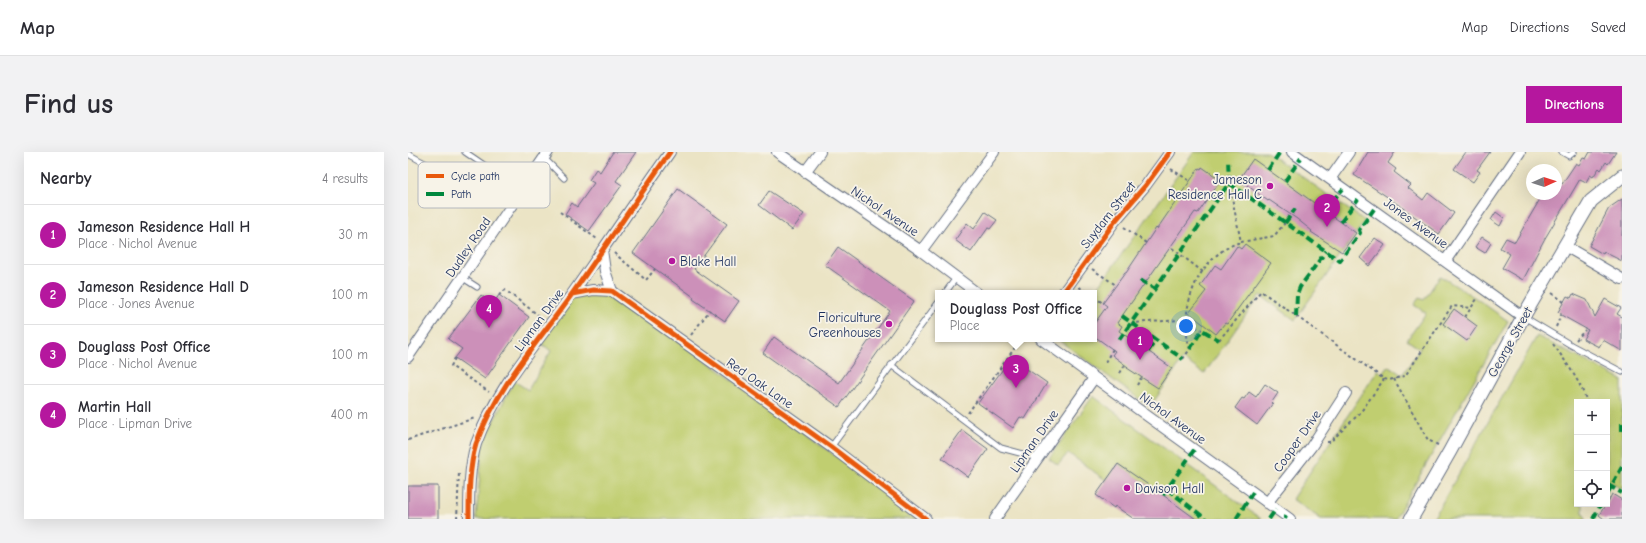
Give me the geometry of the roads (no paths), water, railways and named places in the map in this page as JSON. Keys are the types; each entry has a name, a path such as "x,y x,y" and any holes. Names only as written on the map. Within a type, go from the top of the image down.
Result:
{"street":[{"name":"Lipman Drive","path":"469,519 471,471 476,446 486,420 501,393 519,366 572,294 670,152"},
{"name":"Nichol Avenue","path":"777,152 921,251 973,290"},
{"path":"805,172 820,152"},
{"path":"921,251 994,152"},
{"name":"Suydam Street","path":"1065,290 1115,221 1170,152"},
{"name":"Jones Avenue","path":"1292,152 1446,260 1523,317"},
{"path":"1330,179 1349,152"},
{"path":"1446,260 1520,152"},
{"name":"George Street","path":"1410,519 1523,317 1591,201 1622,176"},
{"name":"Dudley Road","path":"408,357 510,208"},
{"path":"1564,246 1622,279"},
{"path":"572,294 593,290 612,291 605,271 603,248"},
{"name":"Red Oak Lane","path":"612,291 831,447 926,519"},
{"name":"Nichol Avenue","path":"1044,342 1290,519"},
{"name":"Lipman Drive","path":"995,519 1039,459 1094,378"},
{"name":"Cooper Drive","path":"1268,503 1310,446 1346,393"}],"lane":[{"path":"465,152 480,162"},
{"path":"1562,152 1569,156 1574,152"},
{"path":"408,154 423,162"},
{"path":"546,155 564,178"},
{"path":"463,278 477,287"},
{"path":"947,290 956,278"},
{"path":"831,447 935,307"},
{"path":"1523,317 1622,372"},
{"path":"891,366 1001,448 1039,459"}],"place":[{"name":"Jameson Residence Hall C","path":"1270,186"},
{"name":"Jameson Residence Hall D","path":"1327,227"},
{"name":"Blake Hall","path":"672,261"},
{"name":"Floriculture Greenhouses","path":"889,324"},
{"name":"Martin Hall","path":"489,328"},
{"name":"Jameson Residence Hall H","path":"1140,360"},
{"name":"Douglass Post Office","path":"1016,388"},
{"name":"Davison Hall","path":"1127,488"}]}
